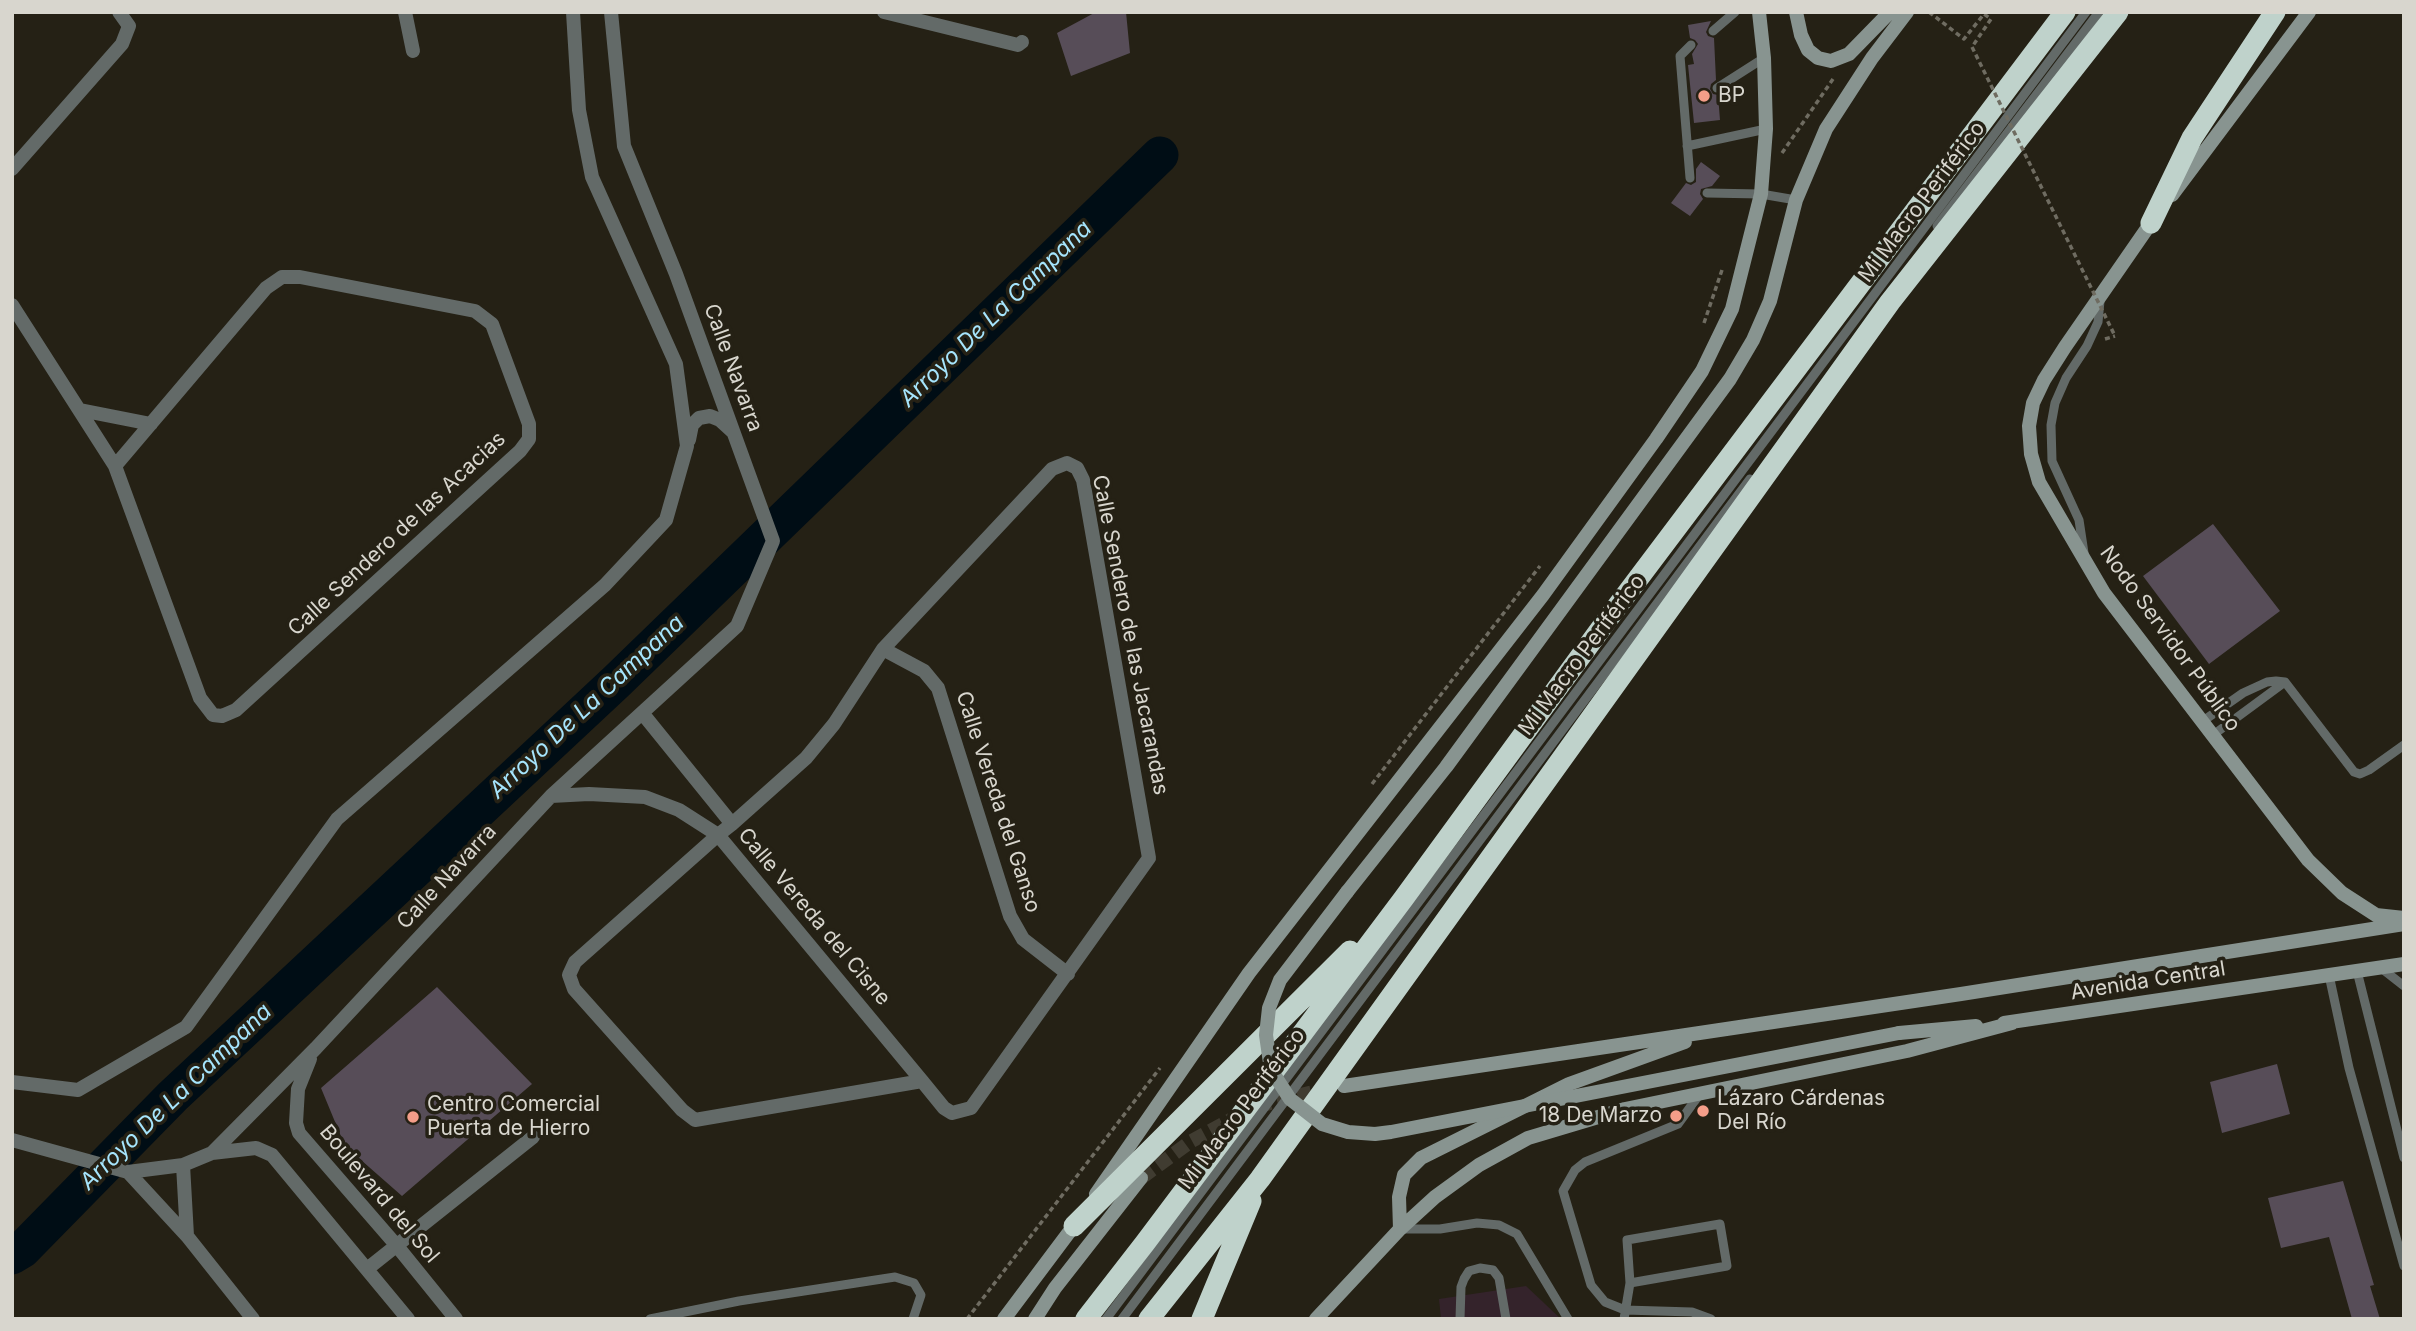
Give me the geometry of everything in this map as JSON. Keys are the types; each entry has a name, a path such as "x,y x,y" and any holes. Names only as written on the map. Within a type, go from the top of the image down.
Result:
{"highway":[{"path":"1086,1319 1404,898 1610,616 2065,12"},
{"path":"1149,1319 1261,1179 1890,302 2118,12"},
{"path":"2151,223 2192,138 2275,12"},
{"path":"1074,1226 1404,898"},
{"path":"1202,1319 1261,1179"}],"main road":[{"path":"1004,1319 1074,1226 1250,974 1543,595 1694,383 1732,309 1761,194 1766,129 1764,58 1759,12"},
{"path":"1796,12 1801,35 1808,50 1818,58 1830,61 1849,54 1890,12"},
{"name":"Avenida Central","path":"1908,12 1872,58 1826,129 1796,200 1770,301 1753,340 1730,379 1446,767 1280,980 1269,1007 1266,1035 1270,1063 1282,1088 1300,1108 1322,1124 1362,1135 1375,1134 1899,1032 2012,1023 2404,964"},
{"name":"Nodo Servidor Público","path":"2309,12 2101,292 2044,380 2033,403 2029,426 2031,454 2039,482 2104,593 2308,860 2342,893 2376,915 2404,918"},
{"name":"Avenida Central","path":"1712,1031 2404,924"},
{"path":"1316,1319 1400,1229 1435,1197 1479,1165 1528,1138 1596,1116 1907,1051 2012,1023"},
{"path":"1344,1086 1712,1031"},
{"path":"1400,1229 1399,1197 1404,1175 1421,1158 1569,1084 1712,1031"},
{"path":"1035,1319 1055,1288 1141,1178"}],"street":[{"path":"12,169 122,44 129,26 119,12"},
{"path":"405,12 413,51"},
{"path":"573,12 579,110 592,177 676,364 687,446"},
{"name":"Calle Navarra","path":"12,1140 121,1171 183,1165 212,1153 316,1048 551,796 737,626 773,541 676,274 624,146 611,12"},
{"path":"884,12 1018,45 1022,42"},
{"name":"Calle Sendero de las Acacias","path":"12,305 115,466 200,698 213,715 222,716 236,710 520,451 529,439 529,424 492,324 475,311 300,277 282,277 266,288 115,466"},
{"path":"80,411 151,424"},
{"path":"12,1082 78,1090 186,1027 337,819 605,585 666,520 692,425 699,418 710,416 720,420 735,435"},
{"name":"Calle Sendero de las Jacarandas","path":"922,1081 695,1120 682,1110 574,989 569,975 575,962 806,758 834,724 883,649 1052,469 1067,463 1077,468 1083,480 1149,858 971,1108"},
{"name":"Calle Vereda del Ganso","path":"883,649 923,671 938,688 1010,916 1023,939 1068,974"},
{"name":"Calle Vereda del Cisne","path":"643,714 732,824"},
{"name":"Calle Vereda del Cisne","path":"551,796 589,794 645,797 679,810 718,835 944,1108 952,1113 971,1108"},
{"name":"Boulevard del Sol","path":"316,1048 303,1072 298,1089 296,1123 299,1133 456,1319"},
{"path":"367,1269 533,1137"},
{"path":"212,1153 256,1148 272,1156 408,1319"},
{"path":"183,1165 187,1236"},
{"path":"121,1171 187,1236 253,1319"}],"lane":[{"path":"1713,31 1735,12"},
{"name":"Mi Macro Periférico","path":"1106,1319 2086,12"},
{"name":"Mi Macro Periférico","path":"1122,1319 1692,558 1898,277 2099,12"},
{"path":"1690,178 1680,56 1691,45"},
{"path":"1717,88 1764,58"},
{"path":"1684,110 1692,103"},
{"path":"1687,146 1766,129"},
{"path":"1707,193 1761,194 1796,200"},
{"path":"2086,561 2079,520 2052,461 2050,425 2055,403 2066,378 2087,346 2098,322 2101,292"},
{"path":"2203,722 2243,693 2267,682 2285,682"},
{"path":"2213,735 2285,682"},
{"path":"2285,682 2354,772 2360,774 2369,770 2404,745"},
{"path":"2381,968 2404,986"},
{"path":"2357,971 2404,1158"},
{"path":"2329,975 2349,1068 2404,1266"},
{"path":"1700,1093 1678,1124 1585,1162 1575,1170 1563,1192 1591,1285 1605,1302 1624,1314 1692,1312 1710,1319"},
{"path":"1400,1229 1440,1229 1477,1223 1499,1225 1517,1234 1568,1319"},
{"path":"1624,1314 1630,1283 1627,1240 1720,1224 1727,1266 1630,1283"},
{"path":"1460,1319 1461,1287 1464,1279 1469,1271 1480,1268 1493,1270 1499,1278 1506,1319"},
{"path":"650,1319 739,1301 895,1277 914,1283 921,1295 913,1319"}],"path":[{"path":"1928,12 1964,38 1984,14 1991,19 1972,47 2115,336"},
{"path":"1776,162 1849,54"},
{"path":"1703,328 1723,266"},
{"path":"1365,793 1546,559"},
{"path":"967,1319 1160,1068"}],"shaded area":[{"path":"1526,1286 1561,1319 1441,1319 1439,1299"}],"building":[{"path":"1096,12 1126,12 1130,53 1071,76 1057,33"},
{"name":"BP","path":"1711,21 1706,32 1714,38 1716,80 1710,89 1713,94 1718,95 1720,120 1694,123 1688,65 1694,64 1692,54 1698,44 1690,38 1688,25"},
{"name":"BP","path":"1701,162 1720,176 1712,186 1701,189 1703,199 1690,216 1671,203 1686,183 1691,185 1696,182 1696,169"},
{"path":"2213,524 2280,611 2209,664 2143,576"},
{"name":"Centro Comercial Puerta de Hierro","path":"437,987 532,1084 402,1196 345,1146 321,1088"},
{"path":"2277,1064 2290,1114 2222,1133 2210,1082"},
{"path":"2343,1181 2374,1285 2370,1286 2380,1319 2352,1319 2329,1237 2281,1248 2268,1198"}],"waterway":[{"name":"Arroyo De La Campana","path":"12,1256 22,1250 173,1096 616,682 1160,155"}],"tunnel":[{"path":"1257,1107 1326,1089"},
{"path":"1141,1178 1190,1142 1236,1117"}],"place":[{"name":"BP","path":"1704,96"},
{"name":"Lázaro Cárdenas Del Río","path":"1703,1111"},
{"name":"18 De Marzo","path":"1676,1116"},
{"name":"Centro Comercial Puerta de Hierro","path":"413,1117"}]}
